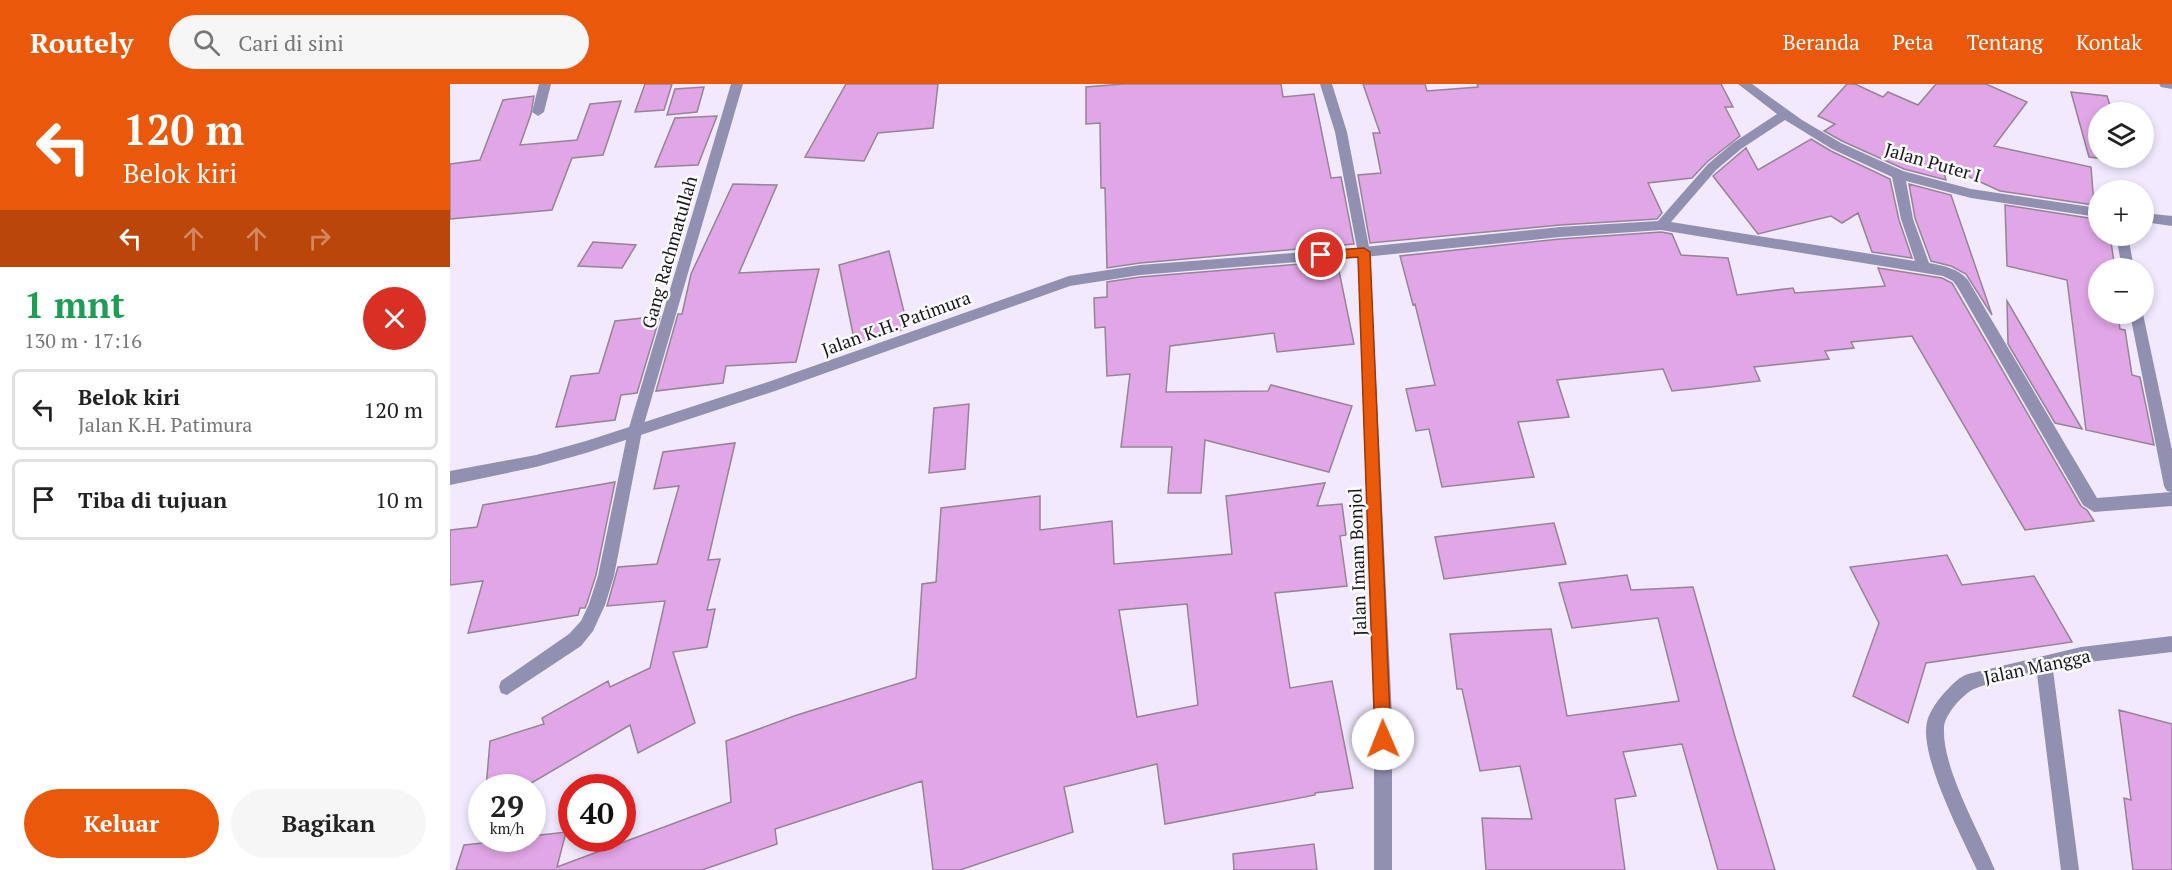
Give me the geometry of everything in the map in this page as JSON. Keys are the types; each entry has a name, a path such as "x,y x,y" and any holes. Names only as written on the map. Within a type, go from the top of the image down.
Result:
{"street":[{"path":"538,112 545,84"},
{"name":"Gang Rachmatullah","path":"507,687 575,640 587,626 597,605 606,576 635,431 737,84"},
{"name":"Jalan Imam Bonjol","path":"1326,84 1341,132 1364,252 1382,705 1383,870"},
{"name":"Jalan Puter I","path":"1744,84 1784,115 1847,151 1898,174 1939,186 1992,197 2088,211"},
{"path":"2165,84 2172,85"},
{"path":"1661,225 1712,167 1737,146 1784,115"},
{"path":"1898,174 1907,219 1924,268"},
{"path":"2154,219 2172,221"},
{"name":"Jalan K.H. Patimura","path":"450,478 536,461 635,431 770,387 1069,281 1140,270 1661,225 1953,274 1962,284 2088,500 2094,504 2172,499"},
{"path":"2139,324 2172,486"},
{"name":"Jalan Mangga","path":"1986,870 1942,768 1936,747 1935,723 1949,700 1968,682 2081,655 2172,644"},
{"path":"2044,664 2070,870"}],"building":[{"path":"645,84 672,84 664,110 635,112"},
{"path":"846,84 938,84 933,128 878,133 864,161 805,157"},
{"path":"1123,84 1281,84 1283,97 1314,94 1331,178 1341,177 1354,244 1107,268 1105,188 1101,188 1100,123 1086,124 1086,87"},
{"path":"1363,84 1425,84 1427,91 1478,87 1477,84 1721,84 1733,107 1725,107 1740,136 1707,162 1692,178 1648,183 1662,213 1657,219 1560,225 1370,243 1358,175 1381,173 1373,133 1380,133"},
{"path":"1847,84 1855,84 1883,97 1888,92 1918,105 1936,84 1986,84 2027,102 1994,146 2091,168 2092,180 2088,180 2088,204 2000,191 1941,164 1946,180 1904,169 1824,131 1835,124 1818,116"},
{"path":"704,87 697,112 667,115 675,89"},
{"path":"2071,92 2107,96 2109,102 2088,102 2088,153"},
{"path":"534,96 531,114 520,145 577,140 590,104 621,101 603,155 572,158 552,210 450,219 450,164 480,160 503,100"},
{"path":"717,116 698,165 655,167 675,118"},
{"path":"1811,139 1890,179 1899,220 1912,258 1872,252 1858,213 1842,223 1831,216 1758,234 1713,176 1746,148 1758,170"},
{"path":"733,184 777,185 739,273 819,269 796,362 726,366 723,383 656,391 678,314 682,314 691,274"},
{"path":"1909,184 1951,195 1992,315 1966,274 1951,266 1931,261 1915,218"},
{"path":"2005,205 2088,218 2088,246 2112,246 2113,258 2088,258 2088,324 2119,324 2120,329 2125,330 2132,375 2140,377 2154,445 2086,430 2067,280 2007,266"},
{"path":"1661,232 1672,234 1681,255 1728,258 1737,295 1793,288 1795,293 1885,286 1878,268 1942,278 1952,283 2081,506 2087,510 2094,521 2025,530 1912,336 1851,342 1854,348 1825,351 1829,359 1754,367 1760,381 1672,391 1663,369 1557,380 1569,417 1518,422 1534,477 1442,487 1429,429 1416,431 1406,389 1435,385 1415,304 1413,305 1400,256 1560,239"},
{"path":"593,242 636,245 622,268 578,266"},
{"path":"889,251 908,328 855,344 839,265"},
{"path":"1337,261 1354,344 1277,352 1274,333 1170,346 1166,392 1268,391 1271,385 1352,406 1329,472 1205,440 1201,493 1168,493 1172,447 1121,447 1130,374 1107,376 1105,327 1095,328 1094,298 1107,297 1107,282 1140,277"},
{"path":"2007,301 2082,429 2055,423 2008,344"},
{"path":"660,316 637,393 621,395 615,420 556,427 571,376 599,373 615,321"},
{"path":"969,404 965,469 929,473 934,408"},
{"path":"735,443 708,560 720,559 707,610 715,609 707,647 673,652 695,723 638,753 630,725 546,774 487,774 490,741 544,724 542,718 608,681 610,687 650,668 665,601 607,606 618,567 657,564 679,486 654,489 663,452"},
{"path":"615,482 596,575 585,608 580,608 578,615 468,633 483,581 450,585 450,530 477,527 483,505"},
{"path":"1325,483 1317,506 1342,504 1346,535 1340,536 1347,586 1275,593 1290,688 1332,681 1353,788 1315,793 1315,795 1165,824 1157,764 1064,787 1073,832 960,870 933,870 922,781 775,829 777,844 702,870 456,870 464,845 468,845 468,852 546,852 546,834 558,833 558,852 561,852 557,867 597,852 636,852 636,837 731,802 726,741 797,715 916,678 922,584 936,582 941,508 1040,496 1040,530 1112,521 1114,564 1232,554 1226,496","holes":["1187,604 1198,705 1137,717 1119,610"]},
{"path":"1554,523 1566,564 1444,579 1435,537"},
{"path":"1947,555 1962,585 2034,576 2072,642 1926,663 1908,723 1853,696 1879,623 1850,567"},
{"path":"1627,575 1631,590 1693,587 1775,870 1718,870 1682,744 1623,752 1636,796 1615,799 1625,870 1486,870 1482,818 1532,819 1520,766 1480,771 1462,689 1457,689 1450,634 1551,629 1567,716 1679,701 1658,618 1572,628 1559,583"},
{"path":"2119,710 2172,724 2172,870 2133,870 2124,798 2131,800"},
{"path":"1314,844 1317,870 1234,870 1233,854"}],"route":[{"path":"1321,255 1364,252 1383,739"}]}
